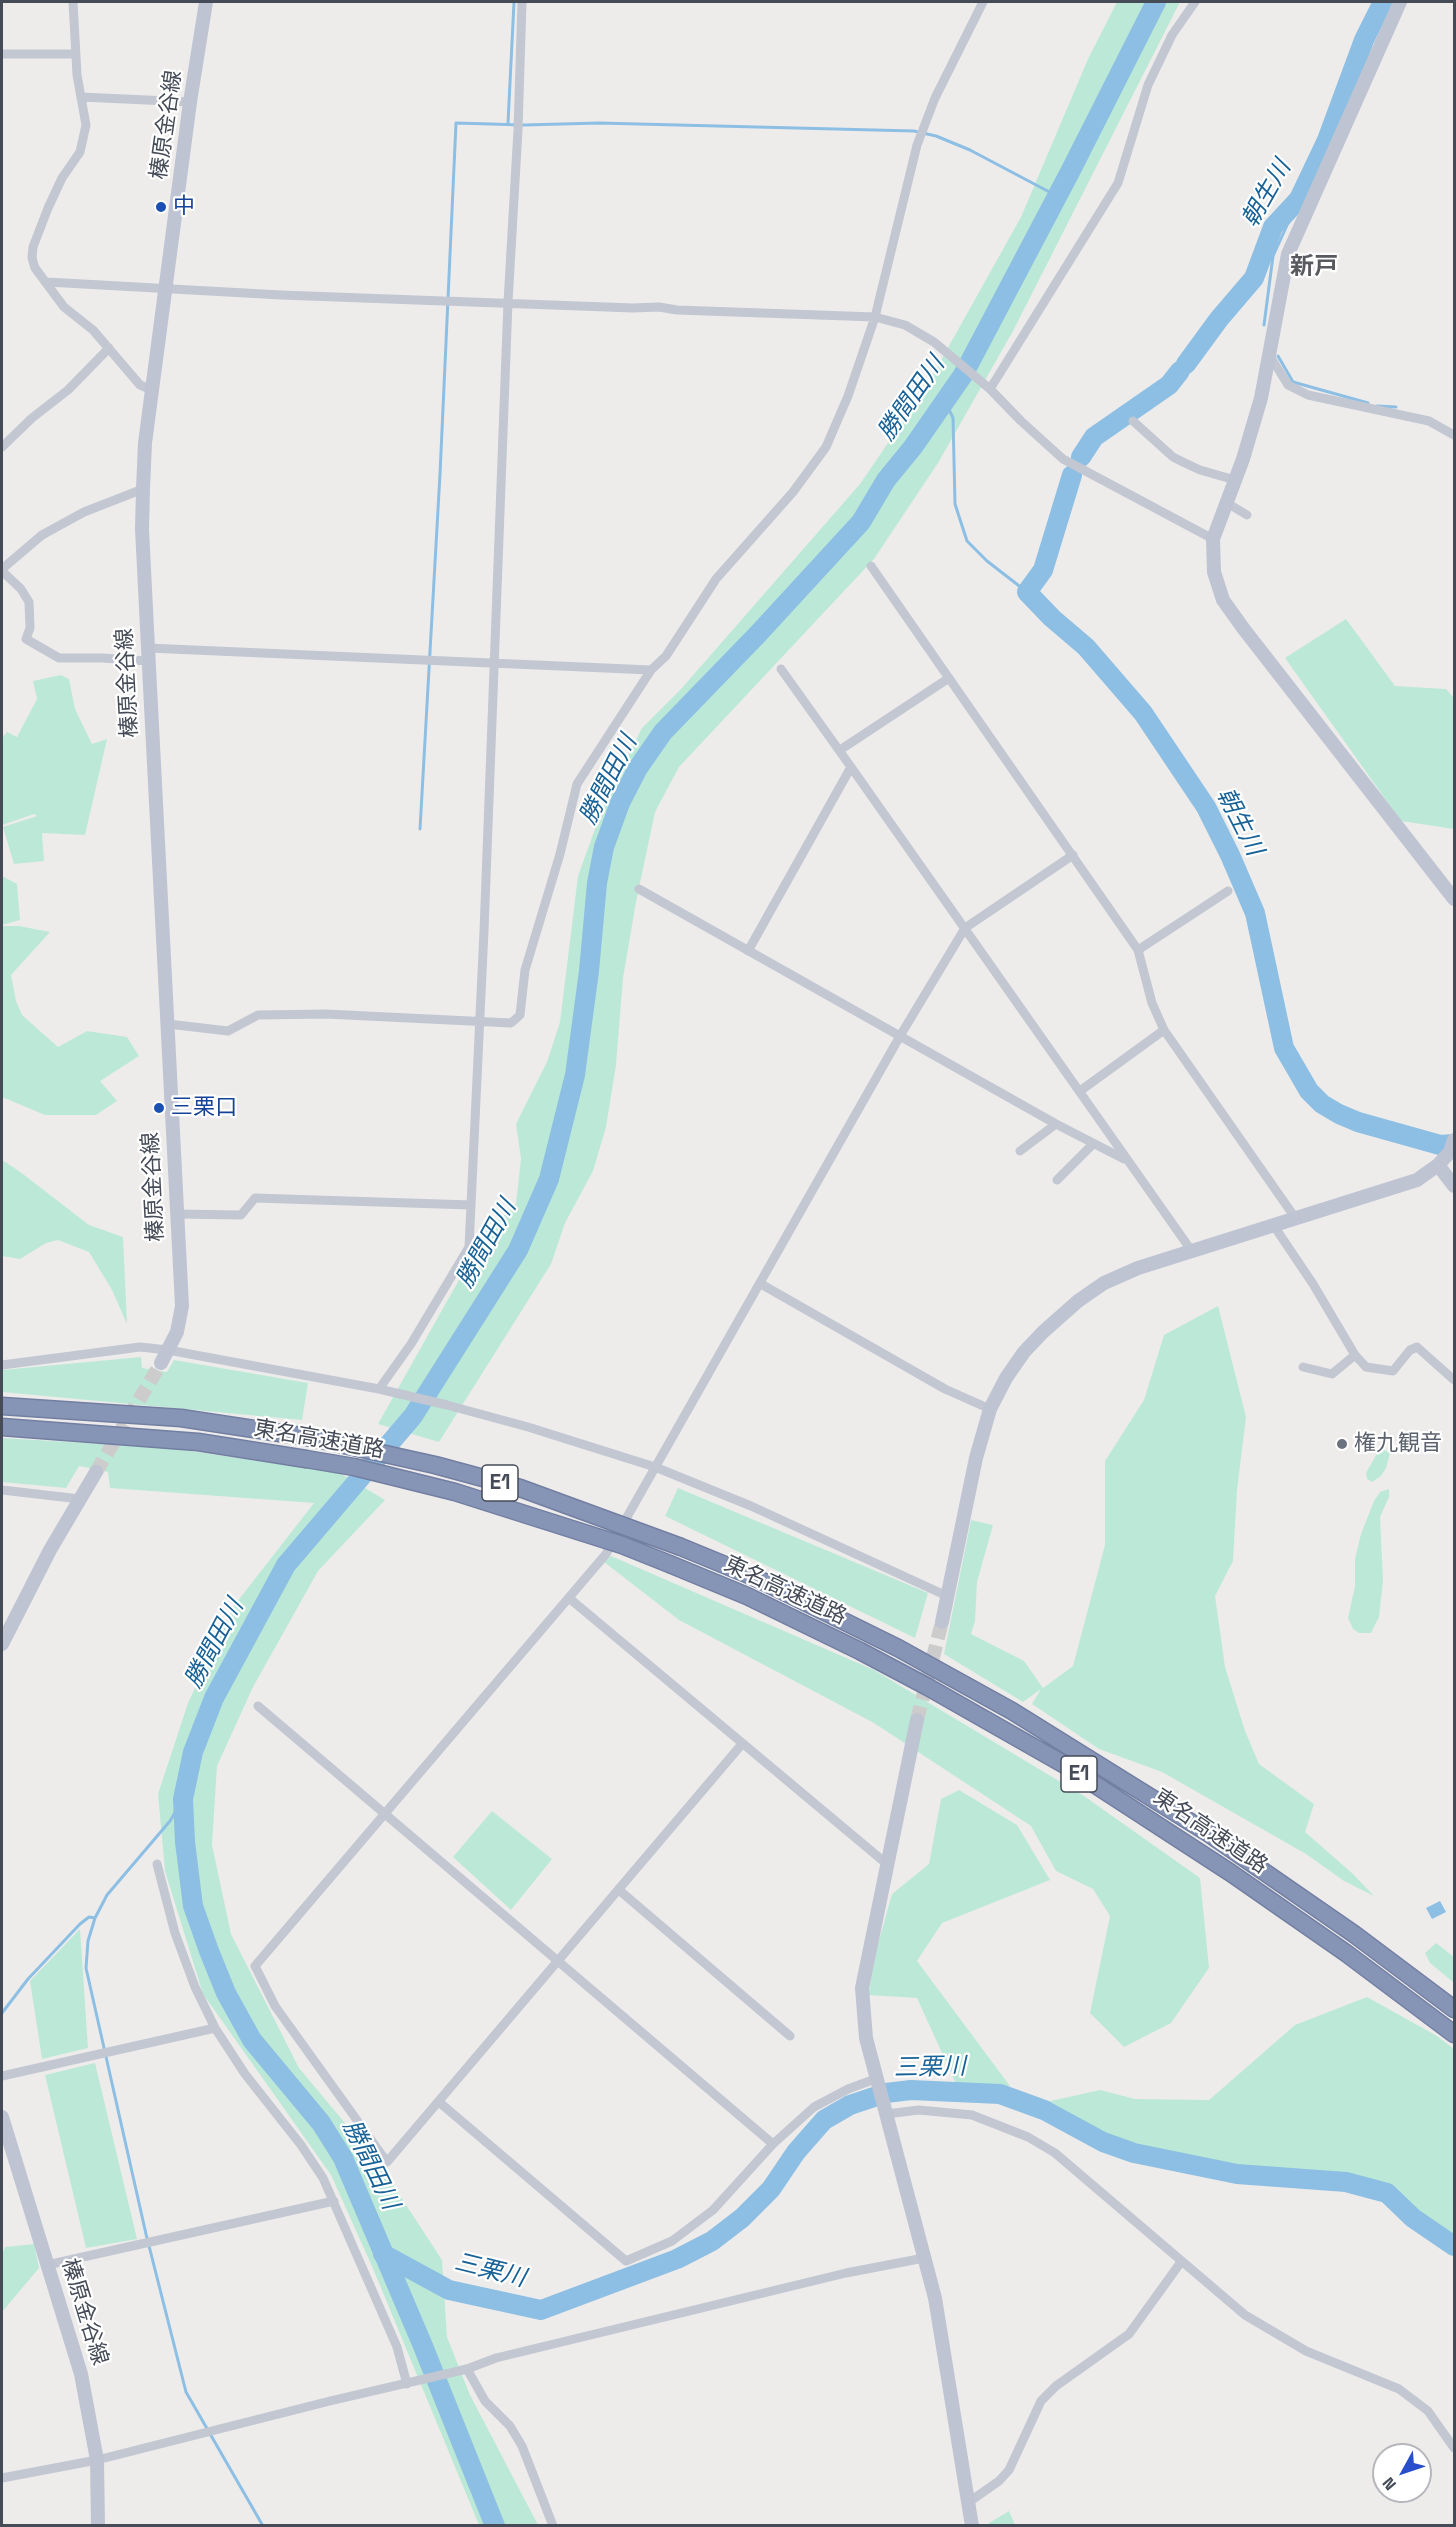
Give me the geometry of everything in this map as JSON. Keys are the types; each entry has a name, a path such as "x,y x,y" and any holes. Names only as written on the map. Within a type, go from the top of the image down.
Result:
{"highway":[{"name":"東名高速道路","path":"2,1406 181,1418 313,1438 424,1462 520,1488 681,1546 754,1577 898,1648 1022,1717 1118,1775 1226,1845 1455,2009"},
{"name":"東名高速道路","path":"2,1427 198,1442 354,1467 455,1492 622,1545 747,1596 928,1687 1065,1765 1232,1873 1346,1953 1455,2034"}],"street":[{"path":"74,2 76,54 86,125 80,152 62,178 33,247 32,258 36,268 64,307 93,330 140,385 152,390"},
{"name":"榛原金谷線","path":"161,1363 177,1332 182,1306 148,655 142,529 143,489 145,443 165,288 206,2"},
{"path":"379,1389 411,1344 469,1248 522,2"},
{"path":"168,1024 228,1031 258,1015 326,1014 511,1023 520,1015 525,970 560,854 577,784 651,670 666,656 716,579 793,492 826,447 848,396 875,317 917,145 935,98 983,2"},
{"path":"990,389 1118,183 1148,85 1172,35 1195,2"},
{"path":"1400,2 1288,254 1261,398 1235,480 1213,539 1214,572 1222,600 1455,899"},
{"path":"2,54 76,54"},
{"path":"81,97 190,102"},
{"path":"47,282 281,295 875,317 905,326 941,347 990,389 1021,422 1063,459 1213,539"},
{"path":"2,447 32,418 68,390 109,348"},
{"path":"1270,356 1288,385 1308,395 1429,421 1455,435"},
{"path":"1133,421 1173,457 1235,480"},
{"path":"143,489 84,512 42,535 2,570 21,589 29,602 30,628 26,639 59,658 148,655 494,661 651,670"},
{"path":"1227,503 1247,515"},
{"path":"871,567 1138,950 1152,1003 1164,1030 1296,1219"},
{"path":"781,669 1191,1250"},
{"path":"840,750 949,678"},
{"path":"748,951 851,767"},
{"path":"742,1744 387,2162 275,2006 255,1966 606,1554 900,1036 965,928 1073,855"},
{"path":"639,888 1056,1124 1126,1160"},
{"path":"1138,950 1228,891"},
{"path":"1080,1091 1164,1030"},
{"path":"1020,1151 1056,1124"},
{"path":"1057,1180 1093,1144"},
{"path":"942,1622 976,1458 990,1409 1006,1378 1024,1352 1078,1301 1104,1283 1129,1271 1417,1180 1438,1165 1452,1146"},
{"path":"1438,1165 1455,1186"},
{"path":"176,1214 241,1215 255,1198 471,1204"},
{"path":"1274,1226 1313,1284 1355,1355 1366,1367 1393,1371 1410,1350 1417,1347 1455,1380"},
{"path":"761,1284 945,1389 990,1409"},
{"path":"2,1365 140,1347 168,1350 379,1389 447,1404 528,1426 655,1467 751,1506 947,1596"},
{"path":"1303,1368 1332,1374 1355,1355"},
{"path":"2,1644 24,1598 96,1472"},
{"path":"2,1490 80,1499"},
{"path":"569,1598 632,1648 742,1744 888,1865"},
{"path":"258,1706 773,2144"},
{"path":"917,1720 862,1988 866,2038 875,2079 935,2298 972,2526"},
{"path":"157,1864 175,1933 195,1987 216,2028 244,2074 301,2145 323,2178 397,2347 410,2384"},
{"path":"619,1890 790,2036"},
{"path":"2,2076 216,2028"},
{"path":"439,2102 626,2261 672,2241 713,2210 773,2144 814,2107 848,2089 875,2079"},
{"path":"886,2114 919,2110 972,2115 1028,2137 1055,2153 1245,2315 1306,2351 1399,2389 1428,2411 1455,2448"},
{"name":"榛原金谷線","path":"2,2117 81,2374 97,2460 98,2526"},
{"path":"47,2265 334,2201"},
{"path":"2,2478 97,2460 410,2384 464,2370 518,2352 846,2273 924,2258"},
{"path":"969,2502 999,2481 1009,2470 1041,2401 1056,2386 1129,2334 1181,2262"},
{"path":"464,2370 485,2401 510,2426 522,2446 553,2526"}],"green space":[{"path":"1117,2 1180,2 1013,331 938,463 874,559 679,767 655,812 623,978 616,1065 606,1127 593,1171 565,1223 551,1264 439,1442 378,1424 487,1230 516,1204 521,1159 516,1124 547,1062 560,1022 578,876 603,807 642,728 681,689 860,484 926,387 1021,217 1088,59"},
{"path":"1346,619 1395,686 1446,689 1454,698 1454,829 1401,821 1285,658"},
{"path":"61,675 69,679 75,709 92,744 107,739 85,835 42,833 44,861 14,864 3,827 37,816 34,814 2,825 2,738 7,732 17,737 37,699 33,681"},
{"path":"2,876 17,884 20,920 2,925"},
{"path":"2,926 19,926 50,932 11,975 16,1001 22,1015 58,1047 87,1031 127,1037 139,1056 100,1081 117,1101 96,1115 45,1115 2,1097"},
{"path":"2,1160 89,1225 123,1237 127,1324 112,1290 89,1252 58,1240 46,1243 20,1259 2,1256"},
{"path":"1218,1306 1246,1417 1237,1490 1233,1561 1215,1596 1225,1667 1245,1731 1259,1764 1314,1804 1305,1832 1352,1873 1374,1896 1344,1881 1306,1854 1162,1772 1099,1749 1032,1704 1041,1689 1023,1702 944,1654 971,1520 993,1525 977,1582 975,1621 971,1634 1024,1661 1043,1688 1073,1666 1105,1545 1105,1461 1144,1400 1164,1335"},
{"path":"141,1357 142,1368 167,1372 174,1360 308,1383 302,1420 2,1392 2,1370"},
{"path":"2,1438 170,1448 340,1473 385,1500 318,1571 253,1687 217,1766 212,1845 231,1934 299,2068 380,2165 442,2260 447,2337 470,2395 538,2525 479,2525 374,2271 331,2175 203,1994 165,1871 158,1794 188,1703 233,1607 314,1503 110,1488 108,1472 79,1466 66,1488 2,1482"},
{"path":"1380,1448 1390,1453 1386,1468 1381,1476 1372,1482 1367,1479 1366,1473"},
{"path":"678,1488 928,1593 915,1638 665,1516"},
{"path":"1389,1489 1389,1497 1380,1517 1383,1580 1379,1617 1371,1633 1359,1633 1353,1629 1348,1618 1355,1586 1355,1559 1361,1534 1374,1501 1380,1492"},
{"path":"611,1556 874,1670 1084,1796 1200,1878 1209,1968 1171,2023 1124,2047 1090,2013 1110,1916 1093,1889 1056,1871 1031,1826 874,1723 679,1620 604,1562"},
{"path":"959,1790 1017,1825 1050,1880 942,1923 917,1961 1010,2086 957,2086 917,1998 868,1995 876,1951 892,1894 929,1864 941,1799"},
{"path":"492,1811 552,1859 511,1910 453,1857"},
{"path":"80,1929 88,2048 42,2059 30,1981"},
{"path":"1436,1943 1454,1957 1454,1983 1430,1963 1425,1953"},
{"path":"1367,1997 1437,2036 1454,2049 1454,2245 1361,2180 1264,2176 1140,2158 1037,2104 1100,2090 1135,2099 1209,2100 1295,2025"},
{"path":"95,2063 137,2239 86,2248 45,2075"},
{"path":"34,2244 39,2268 2,2312 2,2254 5,2247"},
{"path":"1009,2511 1015,2525 986,2525"}],"water":[{"path":"1440,1901 1446,1912 1432,1919 1426,1908"}],"waterway":[{"path":"508,123 514,2"},
{"name":"勝間田川","path":"495,2526 423,2346 343,2158 321,2123 252,2040 226,1993 209,1951 193,1906 185,1842 183,1799 193,1752 214,1698 286,1565 413,1416 518,1250 549,1179 575,1075 589,971 597,883 604,847 620,803 638,768 663,732 758,634 861,522 886,480 913,447 963,375 1156,2"},
{"name":"朝生川","path":"1186,364 1219,319 1254,278 1273,227 1299,199 1327,140 1364,40 1383,2"},
{"path":"420,829 440,474 456,123 524,125 599,123 914,131 936,136 970,150 1057,196"},
{"path":"1264,325 1273,256 1299,199"},
{"path":"1278,356 1293,382 1368,403"},
{"name":"朝生川","path":"1081,457 1094,437 1169,385 1180,371"},
{"path":"945,401 953,418 955,504 967,541 987,561 1027,592"},
{"path":"1377,406 1396,407"},
{"name":"朝生川","path":"1072,475 1043,570 1027,592 1052,618 1086,647 1143,713 1206,807 1255,913 1284,1048 1309,1091 1322,1104 1339,1114 1358,1122 1440,1145 1454,1144"},
{"path":"183,1799 170,1821 107,1895 95,1918 88,1941 86,1968 146,2234 186,2392 263,2526"},
{"path":"2,2013 28,1979 80,1924 89,1917 95,1918"},
{"name":"三栗川","path":"383,2254 449,2290 541,2310 677,2259 712,2241 742,2218 771,2189 796,2152 824,2120 850,2105 886,2093 911,2090 1000,2094 1044,2110 1103,2142 1134,2153 1237,2174 1346,2182 1387,2193 1413,2218 1454,2246"}],"tunnel":[{"path":"96,1472 161,1363"},
{"path":"917,1720 942,1622"}],"place":[{"name":"中","path":"161,207"},
{"name":"三栗口","path":"159,1108"},
{"name":"権九観音","path":"1342,1444"}],"district":[{"name":"新戸","path":"1314,267"}]}
